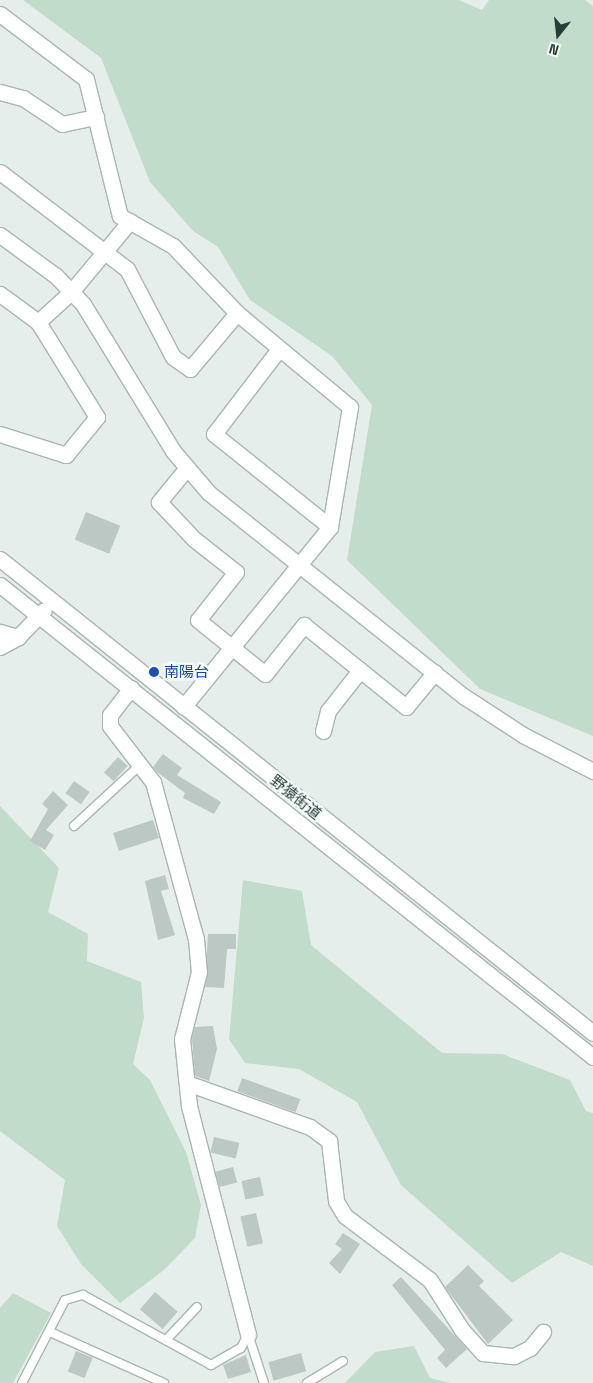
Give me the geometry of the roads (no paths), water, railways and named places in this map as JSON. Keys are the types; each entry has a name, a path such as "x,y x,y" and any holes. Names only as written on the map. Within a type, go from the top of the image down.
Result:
{"street":[{"path":"0,14 86,79 120,216 173,246 237,313 350,407 330,527 298,562 184,707"},
{"path":"0,92 23,98 62,124 96,117"},
{"path":"0,172 127,268 173,357 190,369 237,313"},
{"path":"38,322 71,292 130,222"},
{"path":"0,235 71,292 186,469 209,493 435,672 523,735 593,771"},
{"path":"0,294 38,322 96,416 66,455 0,434"},
{"path":"279,349 214,434 330,527"},
{"path":"186,469 159,502 194,539 236,572 198,620 231,647 266,674 304,625 406,707 435,672"},
{"name":"野猿街道","path":"0,560 593,1034"},
{"name":"野猿街道","path":"0,585 593,1057"},
{"path":"0,647 18,637 51,602"},
{"path":"0,632 18,637"},
{"path":"323,731 328,711 360,670"},
{"path":"131,688 110,715 110,726 153,782 196,939 199,972 182,1039 187,1083 201,1157 248,1334"},
{"path":"187,1083 310,1127 329,1141 336,1201 345,1216 430,1280 462,1330 483,1353 514,1356 530,1348 543,1332"}],"lane":[{"path":"74,826 140,765"},
{"path":"22,1383 65,1300 83,1295 211,1365 241,1348 248,1334"},
{"path":"166,1340 196,1306"},
{"path":"50,1332 164,1383"},
{"path":"248,1334 264,1383"},
{"path":"307,1383 343,1361"}],"place":[{"name":"南陽台","path":"154,672"}]}
